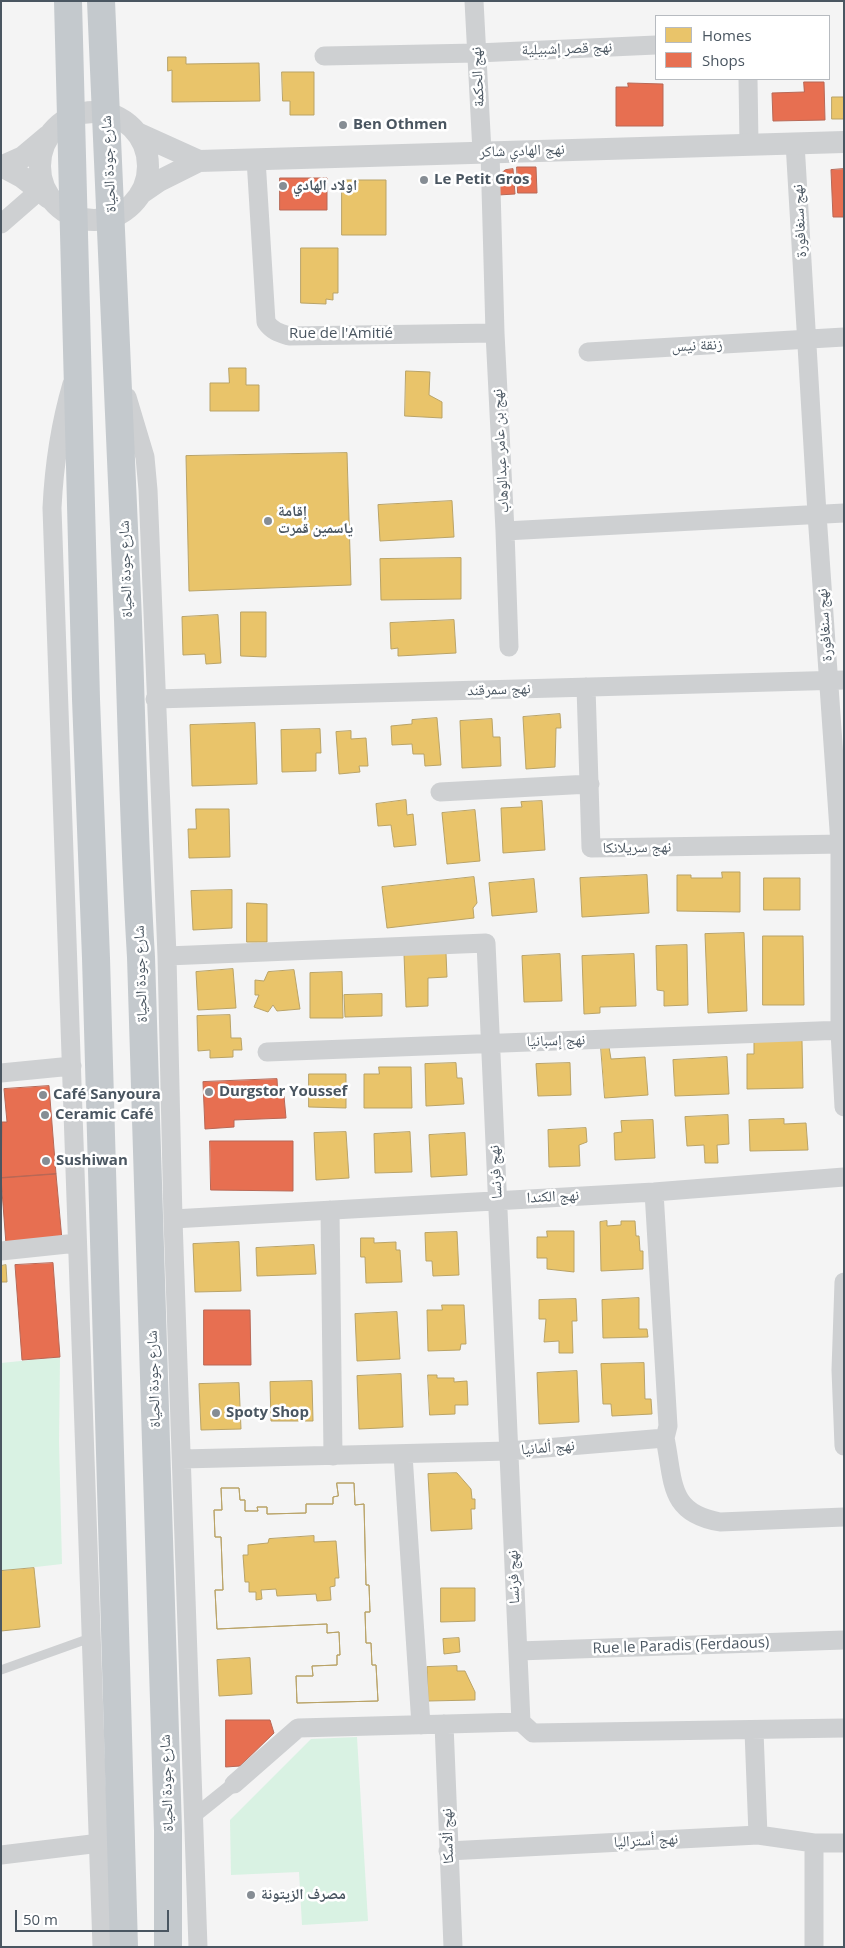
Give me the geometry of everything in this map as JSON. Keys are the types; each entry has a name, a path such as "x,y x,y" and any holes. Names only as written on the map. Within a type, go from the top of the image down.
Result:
{"highway":[{"path":"68,1 63,122 56,203 79,358 86,699 98,998 124,1947"},
{"name":"شارع جودة الحياة","path":"101,1 112,217 131,699 133,828 141,956 168,1810 168,1947"}],"street":[{"name":"نهج الحكمة","path":"474,1 486,152"},
{"name":"نهج قصر إشبيلية","path":"324,56 478,53 655,45"},
{"path":"748,80 750,144"},
{"path":"2,166 23,157 41,144 63,122 88,112 107,114 123,121 136,133 144,147 148,163 146,179 140,194"},
{"path":"136,133 200,161"},
{"name":"نهج الهادي شاكر","path":"200,161 844,142"},
{"name":"نهج سنغافورة","path":"795,143 817,514 837,681 842,844 844,1107"},
{"name":"نهج بن عامر عبدالوهاب","path":"486,152 505,531 844,513"},
{"name":"Rue de l'Amitié","path":"256,159 266,322 270,328 278,333 289,336 495,333"},
{"path":"2,166 56,203 92,220 112,217 128,208 140,194 158,181 200,161"},
{"path":"1,224 56,203"},
{"name":"زنقة نيس","path":"588,352 844,337"},
{"path":"79,358 65,409 54,474 52,508 77,1243 93,1637 102,1947"},
{"path":"118,370 145,458 166,956 198,1947"},
{"path":"505,531 509,647"},
{"name":"نهج سمرقند","path":"155,700 837,681"},
{"name":"نهج سريلانكا","path":"586,687 591,848 842,844"},
{"path":"440,792 590,784"},
{"name":"نهج فرنسا","path":"166,956 486,943 521,1722"},
{"name":"نهج إسبانيا","path":"267,1052 842,1030"},
{"path":"1,1073 72,1066"},
{"name":"نهج الكندا","path":"173,1219 654,1192 844,1177"},
{"path":"654,1192 668,1426 665,1438 677,1496 686,1510 702,1519 720,1522 844,1517"},
{"path":"330,1210 333,1456"},
{"path":"1,1252 77,1243"},
{"path":"844,1282 842,1369 844,1446"},
{"name":"نهج ألمانيا","path":"182,1459 509,1451 665,1438"},
{"path":"402,1455 421,1725"},
{"name":"Rue le Paradis (Ferdaous)","path":"518,1651 844,1640"},
{"path":"193,1817 298,1728 521,1722 534,1732 754,1731 844,1728"},
{"name":"نهج ألاسكا","path":"444,1724 453,1947"},
{"path":"754,1731 758,1835"},
{"name":"نهج أستراليا","path":"448,1851 758,1835 814,1843 844,1843"},
{"path":"1,1856 100,1843"},
{"path":"814,1843 814,1947"}],"lane":[{"path":"1,1670 93,1637"}],"green space":[{"path":"60,1357 59,1442 62,1564 1,1571 1,1363"},
{"path":"357,1737 368,1921 302,1925 299,1872 231,1875 230,1820 311,1739"}],"building: Homes":[{"path":"168,57 186,57 186,64 259,63 260,101 172,102 172,70 168,71"},
{"path":"282,72 314,72 314,115 290,115 290,101 283,101"},
{"path":"832,97 844,97 844,119 832,119"},
{"path":"342,180 386,180 386,235 342,235"},
{"path":"301,248 338,248 338,293 333,293 333,300 326,299 326,304 301,303"},
{"path":"229,368 246,368 246,385 259,385 259,411 210,411 210,383 229,383"},
{"path":"406,371 430,372 429,395 442,402 442,418 405,416"},
{"name":"إقامة ياسمين قمرت","path":"347,453 351,585 189,591 186,456"},
{"path":"452,501 454,537 380,541 378,505"},
{"path":"461,558 461,599 381,600 380,559"},
{"path":"241,612 266,612 266,657 241,656"},
{"path":"218,615 221,663 206,664 205,654 183,655 182,617"},
{"path":"454,620 456,653 398,656 398,648 391,649 390,623"},
{"path":"560,714 561,728 556,728 555,767 526,769 523,717"},
{"path":"437,718 441,765 425,766 424,754 413,754 412,744 392,745 391,726 412,724 412,720"},
{"path":"492,719 493,737 500,737 501,766 462,768 460,721"},
{"path":"255,723 257,784 192,786 190,725"},
{"path":"320,729 321,753 316,753 316,771 282,772 281,730"},
{"path":"351,731 351,739 366,738 368,766 359,766 360,772 339,774 336,732"},
{"path":"406,800 407,815 413,814 416,845 394,847 391,825 378,826 376,804"},
{"path":"542,801 545,850 503,853 501,808 522,807 521,802"},
{"path":"196,809 229,809 230,857 189,858 188,829 196,829"},
{"path":"475,810 480,861 447,864 442,813"},
{"path":"722,872 740,872 740,912 677,911 677,875 691,875 691,878 722,878"},
{"path":"647,875 649,913 582,917 580,878"},
{"path":"474,877 477,903 473,908 474,918 387,928 382,887"},
{"path":"764,878 800,878 800,910 764,910"},
{"path":"534,879 537,912 492,916 489,883"},
{"path":"232,890 232,928 193,930 191,891"},
{"path":"247,903 267,904 267,942 247,942"},
{"path":"744,933 747,1011 708,1013 705,934"},
{"path":"763,936 803,936 804,1005 763,1005"},
{"path":"687,945 688,1005 664,1006 664,991 657,990 656,946"},
{"path":"446,953 447,977 428,978 428,1006 406,1007 404,954"},
{"path":"560,954 562,1001 524,1002 522,956"},
{"path":"634,954 636,1006 600,1007 600,1013 584,1014 582,956"},
{"path":"233,969 236,1008 198,1010 196,972"},
{"path":"294,970 300,1009 277,1011 273,1005 268,1012 254,1007 259,995 255,995 255,980 264,981 268,972"},
{"path":"342,972 343,1018 310,1018 310,973"},
{"path":"382,994 382,1016 345,1017 344,995"},
{"path":"230,1015 231,1038 241,1038 242,1050 233,1050 233,1057 210,1058 210,1050 198,1051 197,1016"},
{"path":"802,1041 803,1088 747,1089 747,1054 754,1054 754,1042"},
{"path":"601,1047 609,1047 611,1059 645,1057 648,1095 605,1098"},
{"path":"727,1057 729,1094 675,1096 673,1060"},
{"path":"456,1063 457,1078 462,1078 464,1104 426,1106 425,1064"},
{"path":"570,1063 571,1095 538,1096 536,1064"},
{"path":"379,1067 411,1067 412,1108 364,1108 364,1074 379,1074"},
{"path":"309,1074 346,1074 346,1108 309,1107"},
{"path":"728,1115 729,1144 717,1145 718,1163 705,1163 704,1145 687,1146 685,1117"},
{"path":"784,1119 784,1124 806,1123 808,1150 750,1151 749,1120"},
{"path":"653,1120 655,1158 615,1160 614,1133 622,1132 621,1121"},
{"path":"586,1128 587,1142 579,1145 580,1166 549,1167 548,1130"},
{"path":"346,1132 349,1178 316,1180 314,1133"},
{"path":"410,1132 412,1172 375,1173 374,1134"},
{"path":"465,1133 467,1175 431,1177 429,1135"},
{"path":"607,1221 607,1226 621,1225 621,1221 635,1221 640,1251 643,1251 643,1269 601,1271 600,1222"},
{"path":"547,1231 574,1231 574,1272 547,1269 547,1258 537,1258 537,1237 547,1237"},
{"path":"457,1232 459,1275 433,1276 432,1261 426,1261 425,1233"},
{"path":"361,1238 374,1238 374,1243 396,1242 396,1250 400,1250 402,1282 366,1283 365,1257 361,1257"},
{"path":"239,1242 241,1291 195,1292 193,1244"},
{"path":"314,1245 316,1274 257,1276 256,1248"},
{"path":"6,1265 7,1282 1,1282 1,1266"},
{"path":"639,1298 639,1329 647,1329 648,1337 603,1338 602,1300"},
{"path":"576,1299 577,1321 572,1321 573,1353 559,1353 559,1341 544,1342 546,1319 539,1319 539,1300"},
{"path":"442,1305 464,1305 466,1344 461,1344 460,1350 428,1351 427,1310 442,1310"},
{"path":"397,1312 400,1359 357,1361 355,1314"},
{"path":"644,1363 645,1399 651,1399 652,1414 612,1416 611,1404 603,1404 601,1364"},
{"path":"577,1371 579,1422 539,1424 537,1373"},
{"path":"401,1374 403,1427 359,1429 357,1376"},
{"path":"428,1375 437,1375 437,1378 454,1378 454,1382 467,1381 468,1405 455,1405 455,1414 430,1415"},
{"path":"312,1381 313,1421 271,1421 270,1382"},
{"path":"239,1383 241,1429 201,1430 199,1384"},
{"path":"457,1473 471,1489 472,1499 475,1499 475,1509 471,1509 472,1529 431,1531 428,1474"},
{"path":"337,1483 354,1483 355,1505 364,1504 366,1585 369,1585 370,1612 365,1612 366,1643 371,1643 372,1665 376,1665 378,1701 297,1703 296,1676 313,1676 312,1666 337,1665 337,1655 340,1655 339,1632 327,1633 327,1624 217,1629 215,1590 223,1590 221,1537 215,1537 214,1510 222,1510 221,1488 239,1488 240,1500 245,1500 245,1511 258,1511 257,1507 267,1507 267,1514 306,1513 306,1504 333,1504 333,1497 338,1496","holes":["314,1536 314,1542 336,1541 339,1578 335,1578 335,1586 330,1587 331,1600 317,1601 316,1594 277,1596 276,1589 261,1590 262,1599 256,1600 256,1592 249,1592 249,1582 245,1582 243,1555 248,1555 248,1545 268,1543 269,1539"]},
{"path":"337,1483 354,1483 355,1505 364,1504 366,1585 369,1585 370,1612 365,1612 366,1643 371,1643 372,1665 376,1665 378,1701 297,1703 296,1676 313,1676 312,1666 337,1665 337,1655 340,1655 339,1632 327,1633 327,1624 217,1629 215,1590 223,1590 221,1537 215,1537 214,1510 222,1510 221,1488 239,1488 240,1500 245,1500 245,1511 258,1511 257,1507 267,1507 267,1514 306,1513 306,1504 333,1504 333,1497 338,1496"},
{"path":"34,1568 40,1627 1,1631 1,1571"},
{"path":"441,1588 475,1588 475,1621 441,1622"},
{"path":"459,1638 460,1652 444,1654 443,1639"},
{"path":"250,1658 252,1694 219,1696 217,1660"},
{"path":"457,1666 457,1671 465,1671 475,1692 475,1700 428,1701 427,1667"}],"building: Shops":[{"path":"804,82 824,82 825,120 773,121 772,93 804,92"},
{"path":"628,83 663,84 663,126 616,126 616,87 628,87"},
{"path":"517,167 536,167 537,193 518,193"},
{"path":"513,169 515,194 498,195 498,176 505,170"},
{"path":"844,169 844,217 833,217 831,170"},
{"path":"280,178 327,178 327,210 280,210"},
{"path":"277,1079 278,1096 284,1096 286,1118 234,1120 234,1127 205,1129 203,1082"},
{"path":"49,1086 56,1174 1,1178 2,1122 7,1122 4,1089"},
{"path":"210,1141 293,1141 293,1191 211,1190"},
{"path":"56,1174 62,1240 6,1244 1,1178"},
{"path":"53,1263 60,1357 22,1360 15,1265"},
{"path":"204,1310 250,1310 251,1365 204,1365"},
{"path":"226,1720 270,1720 274,1733 240,1766 226,1767"}],"place":[{"name":"Ben Othmen","path":"343,125"},
{"name":"Le Petit Gros","path":"424,180"},
{"name":"اولاد الهادي","path":"283,186"},
{"name":"إقامة ياسمين قمرت","path":"268,521"},
{"name":"Durgstor Youssef","path":"209,1092"},
{"name":"Café Sanyoura","path":"43,1095"},
{"name":"Ceramic Café","path":"45,1115"},
{"name":"Sushiwan","path":"46,1161"},
{"name":"Spoty Shop","path":"216,1413"},
{"name":"مصرف الزيتونة","path":"251,1895"}]}
